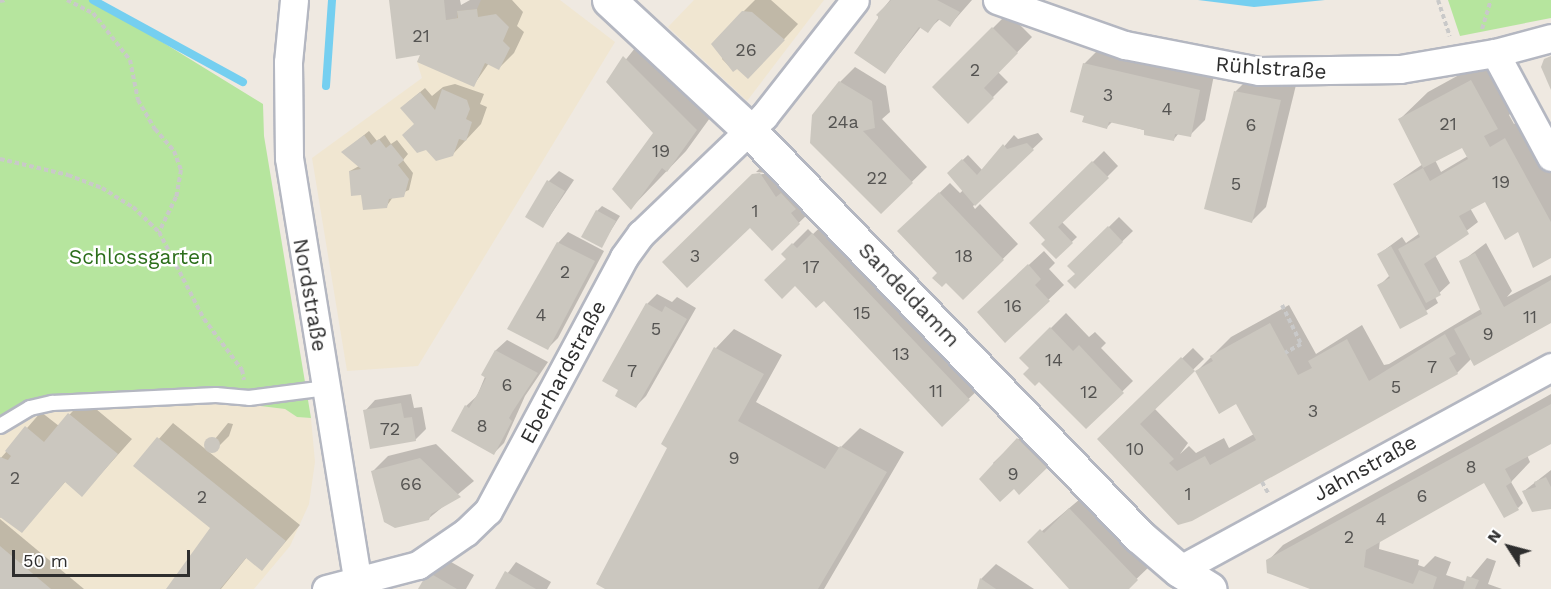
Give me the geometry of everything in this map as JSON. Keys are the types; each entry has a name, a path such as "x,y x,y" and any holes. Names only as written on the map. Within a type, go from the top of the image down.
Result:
{"street":[{"name":"Nordstraße","path":"294,0 286,131 358,586"},
{"name":"Sandeldamm","path":"609,0 750,131 1139,536 1179,570 1210,589"},
{"path":"750,131 817,53 855,0"},
{"name":"Rühlstraße","path":"998,0 1125,45 1259,70 1366,72 1495,53 1551,38"},
{"path":"1495,53 1551,157"},
{"name":"Eberhardstraße","path":"326,589 358,586 418,564 466,532 488,511 624,257 641,234 750,131"},
{"name":"Jahnstraße","path":"1179,570 1551,367"}],"lane":[{"path":"0,426 30,408 52,403 216,394 249,398 326,388"}],"path":[{"path":"0,2 5,0"},
{"path":"67,0 93,13 130,60 138,100 155,129 174,151 181,170 176,197 159,232"},
{"path":"1438,0 1441,9"},
{"path":"0,159 68,175 102,188 133,207 159,232 204,319 242,370 249,398"},
{"path":"1282,305 1301,344 1285,353"}],"shaded area":[{"path":"481,0 560,0 615,42 418,366 347,371 312,158 422,78 417,62 420,55 450,51 446,20 457,18 457,11 477,9"},
{"path":"694,0 824,0 747,101 668,27"},
{"path":"218,401 285,409 297,417 311,418 315,462 309,504 290,546 254,589 0,589 0,434 13,423 51,409"}],"green space":[{"name":"Schlossgarten","path":"0,0 94,0 263,104 264,136 311,418 297,417 285,409 218,401 51,409 13,423 0,434"},
{"path":"1448,0 1551,0 1551,18 1460,36"}],"water":[{"path":"1198,0 1325,0 1254,7"}],"building":[{"path":"389,0 444,0 446,20 458,18 457,11 477,9 478,17 496,14 509,27 503,41 510,48 499,70 485,63 474,87 417,62 420,55 396,59"},
{"path":"891,0 937,0 960,12 950,27 938,19 928,33 919,27 885,74 854,53 879,17 876,15"},
{"path":"742,11 752,12 785,40 748,79 737,69 733,72 711,44"},
{"path":"992,27 1018,53 984,88 994,98 968,124 932,87"},
{"path":"623,56 697,130 667,172 662,168 631,210 612,189 653,133 606,82"},
{"path":"1551,56 1551,90 1541,67 1544,59"},
{"path":"1083,63 1200,90 1191,137 1175,134 1174,141 1144,135 1144,130 1109,122 1107,129 1082,122 1084,116 1070,112"},
{"path":"1471,80 1498,129 1484,136 1490,147 1505,138 1551,222 1551,258 1533,268 1518,232 1505,240 1485,202 1459,216 1469,234 1424,264 1441,295 1426,303 1398,249 1420,237 1393,184 1423,168 1398,119","holes":["1462,148 1468,159 1430,181 1423,168"]},
{"path":"839,81 872,101 875,128 863,131 913,183 881,214 810,143 812,115"},
{"path":"442,89 467,100 470,109 466,119 472,122 466,141 459,139 453,156 436,161 426,150 417,153 402,135 414,124 400,108 420,92 435,110"},
{"path":"1234,91 1281,100 1252,223 1204,209"},
{"path":"364,135 371,145 379,139 386,148 391,144 404,160 398,165 409,179 404,197 389,199 387,208 363,210 361,195 351,196 349,171 361,169 341,152"},
{"path":"1027,143 1034,150 975,206 947,173 962,159 977,175 1003,144 1007,149"},
{"path":"1092,161 1109,178 1058,227 1073,243 1056,259 1041,244 1045,240 1029,223"},
{"path":"760,173 776,197 781,193 796,209 791,213 800,224 772,251 750,228 687,288 662,262 752,174"},
{"path":"547,180 565,191 543,228 525,217"},
{"path":"939,192 1004,260 963,300 946,283 942,287 932,278 937,273 897,231"},
{"path":"596,210 616,221 602,248 581,237"},
{"path":"1108,226 1123,242 1075,289 1067,281 1075,274 1067,266"},
{"path":"812,233 970,400 942,427 824,301 816,308 795,286 782,299 764,280 786,259 781,254 792,243 797,248"},
{"path":"557,242 595,261 548,350 507,329"},
{"path":"1391,246 1428,314 1400,329 1377,285 1390,278 1377,254"},
{"path":"1475,253 1504,307 1551,280 1551,323 1474,366 1454,329 1482,314 1459,261"},
{"path":"1028,264 1041,279 1035,285 1050,301 1005,343 977,312"},
{"path":"646,303 662,312 665,306 687,319 636,408 615,396 618,390 602,381"},
{"path":"1270,323 1298,375 1312,368 1308,361 1347,339 1369,381 1445,334 1456,354 1449,358 1458,374 1192,521 1178,525 1097,439 1181,357 1195,371 1213,361 1210,356","holes":["1195,371 1219,414 1236,404 1256,440 1210,465 1205,456 1177,471 1169,463 1174,459 1140,424"]},
{"path":"1050,327 1073,351 1079,345 1124,393 1086,429 1039,382 1035,386 1023,374 1029,368 1019,358"},
{"path":"714,347 764,374 738,421 825,469 840,446 887,472 818,589 605,589 596,584 667,448 661,444"},
{"path":"495,350 538,373 509,418 512,421 494,455 451,431 465,405 469,408 478,393 486,378 481,375"},
{"path":"401,403 404,418 412,417 416,441 370,449 363,410"},
{"path":"1551,404 1551,444 1505,469 1512,482 1506,486 1519,510 1504,518 1484,483 1366,550 1364,567 1413,584 1419,570 1437,577 1433,589 1310,589 1267,573 1266,560"},
{"path":"68,413 118,454 82,497 65,482 22,533 0,517 0,457 8,460 11,456 5,451 25,426 44,442"},
{"path":"157,437 286,541 262,571 246,558 220,589 166,589 210,528 133,466"},
{"path":"209,437 215,437 220,445 218,451 209,453 204,448 204,442"},
{"path":"1017,438 1047,468 1019,495 1014,489 1000,502 979,479"},
{"path":"420,458 461,497 431,514 429,520 395,528 384,522 371,471"},
{"path":"1546,477 1551,487 1551,509 1532,512 1522,491 1536,487 1534,482"},
{"path":"1069,508 1138,580 1129,589 1069,589 1027,542 1040,529 1044,533"},
{"path":"0,546 51,589 0,589"},
{"path":"505,571 536,589 495,589"},
{"path":"428,572 457,589 418,589"},
{"path":"1467,576 1479,580 1475,589 1463,589"},
{"path":"980,578 996,589 977,589"}],"waterway":[{"path":"93,0 243,82"},
{"path":"326,86 332,0"}]}
